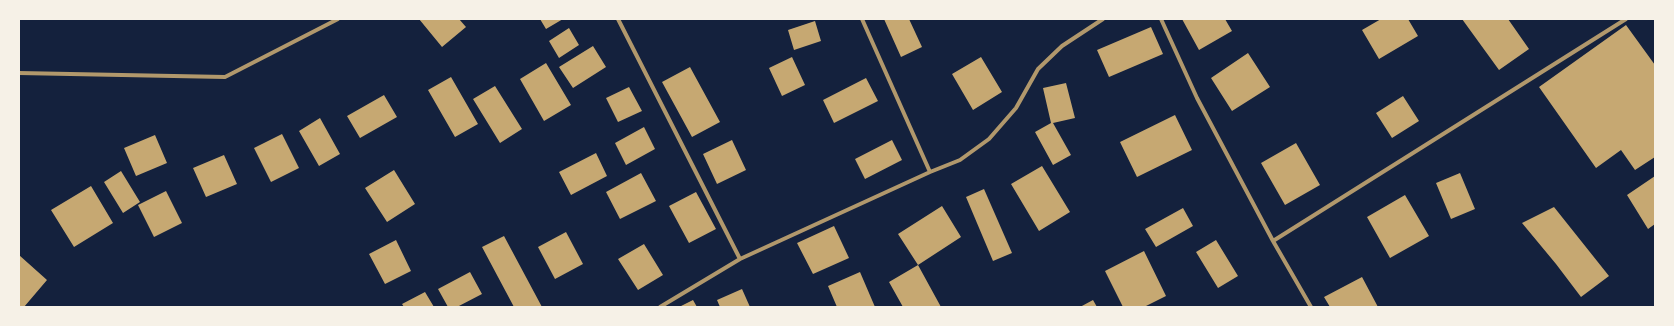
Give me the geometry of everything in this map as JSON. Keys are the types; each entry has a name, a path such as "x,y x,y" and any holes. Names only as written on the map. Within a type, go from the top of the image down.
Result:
{"street":[{"path":"19,73 225,76 338,19"},
{"path":"618,19 740,259"},
{"path":"862,19 930,172"},
{"path":"660,307 740,259 930,172 960,160 989,139 1016,108 1038,70 1062,46 1103,19"},
{"path":"1161,19 1197,98 1273,241 1311,307"},
{"path":"1273,241 1626,19"}],"building":[{"path":"419,19 459,19 466,27 442,47"},
{"path":"540,19 563,19 546,29"},
{"path":"884,19 909,19 922,47 901,57"},
{"path":"1182,19 1225,19 1232,31 1199,50"},
{"path":"1381,19 1408,19 1418,36 1379,59 1362,30"},
{"path":"1462,19 1508,19 1529,49 1499,70"},
{"path":"815,21 821,41 794,50 788,30"},
{"path":"1626,25 1655,65 1655,157 1635,170 1621,150 1596,168 1539,87"},
{"path":"1151,27 1163,54 1109,77 1097,50"},
{"path":"569,28 579,45 559,58 549,41"},
{"path":"593,46 606,67 573,88 559,67"},
{"path":"1248,53 1270,87 1232,111 1211,78"},
{"path":"792,57 805,85 782,96 769,68"},
{"path":"981,57 1002,92 973,110 952,74"},
{"path":"546,63 571,105 544,121 520,79"},
{"path":"690,67 720,122 692,137 662,82"},
{"path":"451,77 478,124 455,137 428,90"},
{"path":"866,78 878,101 834,123 823,100"},
{"path":"1066,83 1075,118 1053,123 1071,155 1053,165 1035,132 1051,123 1043,88"},
{"path":"495,86 522,129 500,143 473,99"},
{"path":"629,87 642,111 618,122 606,98"},
{"path":"384,95 397,117 360,138 347,116"},
{"path":"1403,96 1419,121 1392,138 1376,113"},
{"path":"1175,115 1192,150 1137,177 1120,142"},
{"path":"320,118 340,154 319,166 299,131"},
{"path":"644,127 655,149 626,165 615,143"},
{"path":"282,134 299,168 271,182 254,148"},
{"path":"155,135 167,163 136,176 124,148"},
{"path":"732,140 746,170 717,184 703,154"},
{"path":"892,140 902,160 865,179 855,159"},
{"path":"1296,143 1320,185 1285,205 1261,163"},
{"path":"596,153 607,176 571,195 559,172"},
{"path":"224,155 237,184 206,197 193,168"},
{"path":"1042,166 1070,212 1039,231 1011,184"},
{"path":"394,170 415,204 387,222 365,188"},
{"path":"121,171 140,202 123,213 104,182"},
{"path":"641,173 656,201 620,219 606,192"},
{"path":"1460,173 1475,209 1451,219 1436,183"},
{"path":"1655,176 1655,224 1648,229 1627,195"},
{"path":"91,186 113,223 74,247 51,210"},
{"path":"984,189 1012,253 993,261 966,197"},
{"path":"166,191 182,223 154,237 138,205"},
{"path":"696,192 716,229 689,243 669,206"},
{"path":"1405,195 1429,236 1390,258 1367,217"},
{"path":"942,206 961,237 918,265 898,234"},
{"path":"1554,207 1609,276 1581,297 1522,223"},
{"path":"1183,208 1193,226 1156,247 1145,229"},
{"path":"834,226 849,258 813,274 797,243"},
{"path":"566,232 583,264 555,279 538,247"},
{"path":"504,236 542,307 514,307 482,247"},
{"path":"396,240 411,271 385,284 369,254"},
{"path":"1216,240 1238,276 1218,288 1196,252"},
{"path":"644,244 663,275 638,290 618,259"},
{"path":"1144,251 1166,296 1144,307 1123,307 1105,271"},
{"path":"19,255 47,280 24,307 19,307"},
{"path":"918,265 941,307 903,307 889,282"},
{"path":"470,272 482,294 457,307 448,307 438,289"},
{"path":"860,272 875,307 837,307 828,286"},
{"path":"1362,277 1378,307 1330,307 1324,297"},
{"path":"742,289 750,307 720,307 717,300"},
{"path":"425,292 434,307 404,307 402,304"},
{"path":"693,300 697,307 679,307"},
{"path":"1093,300 1097,307 1080,307"}]}
